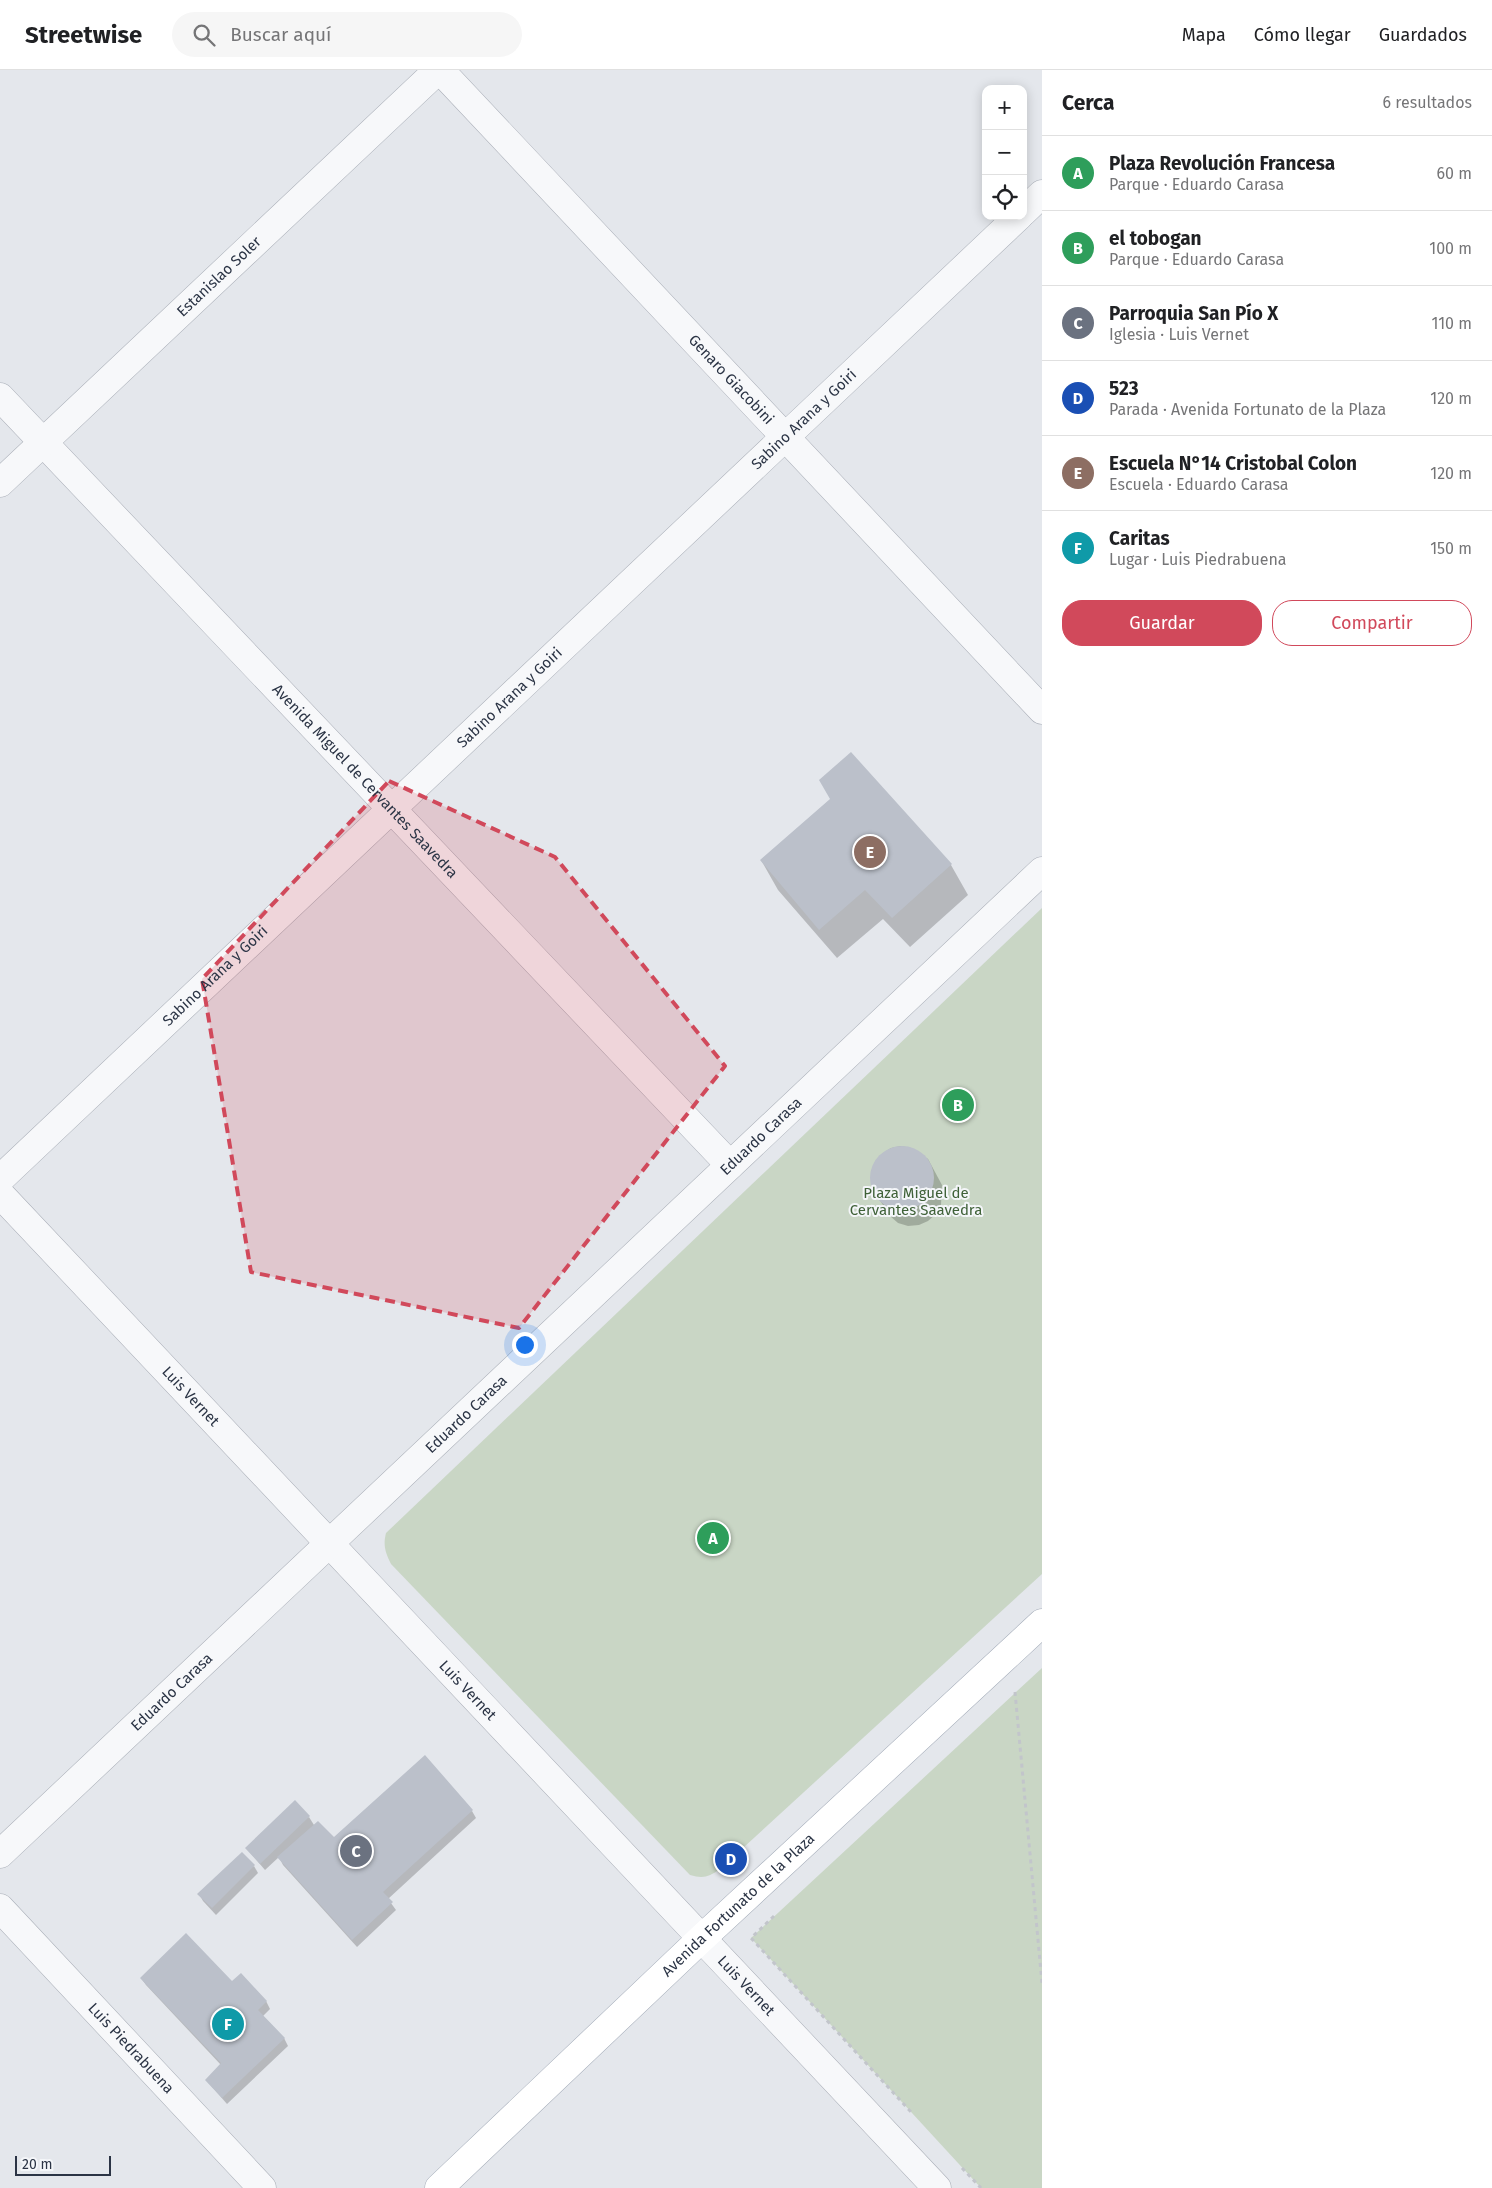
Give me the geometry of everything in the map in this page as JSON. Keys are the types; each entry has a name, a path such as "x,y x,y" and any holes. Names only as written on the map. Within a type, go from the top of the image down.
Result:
{"main road":[{"name":"Avenida Fortunato de la Plaza","path":"439,2188 701,1939 1042,1623"}],"street":[{"name":"Genaro Giacobini","path":"439,70 1042,710"},
{"name":"Estanislao Soler","path":"0,483 439,70"},
{"path":"1027,208 1042,194"},
{"name":"Sabino Arana y Goiri","path":"0,1179 1015,220"},
{"name":"Avenida Miguel de Cervantes Saavedra","path":"0,397 730,1165"},
{"name":"Eduardo Carasa","path":"0,1854 1042,871"},
{"name":"Luis Vernet","path":"0,1194 937,2188"},
{"name":"Luis Piedrabuena","path":"0,1908 262,2188"}],"path":[{"path":"1008,1699 1022,1686"},
{"path":"1015,1692 1042,1983"},
{"path":"779,1911 751,1938 913,2114"},
{"path":"960,2166 980,2188"}],"highlighted area":[{"path":"389,781 555,857 725,1066 519,1328 251,1272 202,979"}],"green space":[{"name":"Plaza Miguel de Cervantes Saavedra","path":"1042,908 1042,1574 720,1869 706,1876 690,1875 391,1564 385,1548 386,1533"},
{"path":"1042,1668 1042,2188 981,2188 751,1938"}],"building":[{"path":"851,752 952,864 892,918 865,890 819,930 760,860 830,799 819,780"},
{"path":"896,1146 908,1146 925,1155 932,1166 934,1178 932,1190 925,1201 908,1210 896,1210 884,1205 875,1196 870,1184 870,1172 875,1160 884,1151"},
{"path":"425,1755 473,1810 383,1892 393,1902 352,1940 277,1857 318,1821 334,1837"},
{"path":"295,1800 310,1816 260,1864 245,1848"},
{"path":"242,1852 255,1865 212,1908 197,1894"},
{"path":"186,1933 232,1981 241,1973 267,2001 258,2010 285,2038 222,2098 205,2080 221,2063 140,1978"}],"place":[{"name":"Escuela N°14 Cristobal Colon","path":"870,852"},
{"name":"el tobogan","path":"958,1105"},
{"name":"Plaza Revolución Francesa","path":"713,1538"},
{"name":"Parroquia San Pío X","path":"356,1851"},
{"name":"523","path":"731,1859"},
{"name":"Caritas","path":"228,2024"}]}
